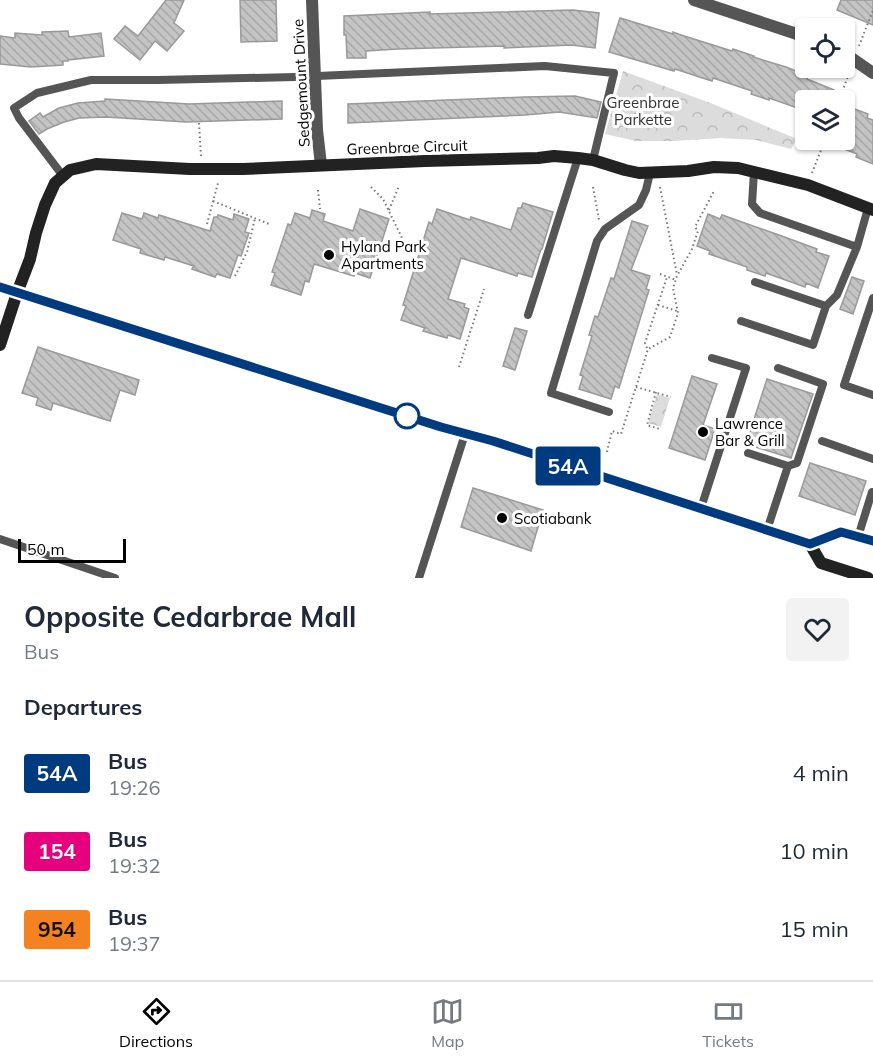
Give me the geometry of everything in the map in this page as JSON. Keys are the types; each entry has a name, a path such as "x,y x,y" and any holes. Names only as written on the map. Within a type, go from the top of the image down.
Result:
{"street":[{"name":"Sedgemount Drive","path":"312,0 317,130 321,165"},
{"path":"694,0 795,34"},
{"path":"855,60 873,73"},
{"name":"Greenbrae Circuit","path":"63,176 70,170 96,164 222,169 554,156 593,160 639,173 717,167 738,168 808,185 871,209"},
{"path":"0,345 30,259 45,205 56,183 63,176"},
{"path":"0,287 504,445 810,544 841,532 873,541"},
{"path":"810,544 821,563 868,578"}],"lane":[{"path":"63,176 14,108 37,93 91,80 296,77 546,66 614,73 593,160"},
{"path":"528,315 578,158"},
{"path":"609,412 551,393 601,234 617,219 639,205 654,172"},
{"path":"754,172 752,204 760,213 857,247"},
{"path":"741,321 813,345 826,306 837,295 871,209"},
{"path":"755,282 826,306"},
{"path":"873,298 844,385 873,394"},
{"path":"701,508 746,368 712,358"},
{"path":"748,453 788,466 796,463 823,384 778,368"},
{"path":"419,578 465,434"},
{"path":"822,441 873,459"},
{"path":"767,530 788,466"},
{"path":"858,537 873,491"},
{"path":"0,539 115,578"}],"path":[{"path":"199,123 201,169"},
{"path":"808,185 821,150"},
{"path":"207,224 222,169"},
{"path":"654,172 677,278"},
{"path":"389,210 399,186"},
{"path":"371,187 383,199 404,242"},
{"path":"593,187 601,234"},
{"path":"318,190 320,209"},
{"path":"607,452 612,431 621,434 648,349 670,337 677,311 673,288 692,249 698,231 695,227 714,191"},
{"path":"213,201 269,224"},
{"path":"235,276 247,252 255,218"},
{"path":"660,274 677,278"},
{"path":"648,349 645,343 667,277"},
{"path":"459,367 484,289"},
{"path":"658,305 677,311"},
{"path":"636,387 671,397"},
{"path":"656,392 647,425 660,429"}],"green space":[{"name":"Greenbrae Parkette","path":"623,71 713,104 795,138 795,142 791,149 756,140 721,138 636,141 605,134"},
{"path":"657,394 670,398 661,427 648,423"}],"building":[{"path":"166,0 184,0 174,23 184,31 167,51 155,41 140,60 114,39 125,26 138,36"},
{"path":"240,0 276,0 277,41 241,42"},
{"path":"841,0 873,0 873,25 837,10"},
{"path":"573,10 599,13 595,48 571,45 398,49 366,51 366,58 347,58 344,16"},
{"path":"620,18 754,56 795,71 795,78 807,78 834,90 795,90 795,107 751,94 752,91 713,78 712,81 609,52"},
{"path":"68,31 69,37 101,33 104,56 63,61 63,65 31,67 0,64 0,36 15,38 15,33 42,35 42,32"},
{"path":"575,96 601,102 597,118 559,112 348,123 348,104"},
{"path":"105,99 189,104 282,101 282,119 186,122 106,117 79,118 64,122 39,134 29,121 40,113 43,117 59,108 78,103 105,101"},
{"path":"855,109 868,114 867,118 873,120 873,164 856,157 857,154 847,150 855,150"},
{"path":"523,203 553,212 532,277 518,273 517,276 461,258 448,299 465,304 464,307 469,309 460,339 423,331 425,328 401,320 406,306 403,305 429,222 432,224 437,209 511,230 518,208 521,208"},
{"name":"Hyland Park Apartments","path":"360,209 389,219 370,278 355,273 354,276 314,264 309,282 305,281 301,295 271,285 275,273 272,272 288,224 291,225 295,213 310,218 312,210 325,214 323,221 353,231"},
{"path":"122,213 142,219 144,213 158,218 159,215 210,231 214,217 218,215 233,220 234,214 249,219 245,232 249,233 230,278 217,274 215,277 192,269 194,266 165,257 164,260 140,253 141,249 113,240"},
{"path":"708,214 720,219 722,215 817,249 816,252 829,256 818,288 806,283 805,287 766,273 765,276 747,270 747,267 709,254 710,251 697,246"},
{"path":"632,221 648,226 631,270 650,276 646,289 649,290 619,388 615,386 611,399 579,389 583,376 580,375 592,336 589,335 595,316 598,317 611,278 614,279"},
{"path":"852,277 864,281 853,314 840,309"},
{"path":"515,328 527,331 515,370 503,366"},
{"path":"38,347 139,380 135,395 120,390 110,421 53,403 51,410 36,405 38,398 22,393"},
{"path":"692,376 717,384 703,425 715,429 705,460 669,448"},
{"path":"767,379 813,394 791,458 746,444"},
{"path":"810,463 866,481 855,515 799,496"},
{"name":"Scotiabank","path":"473,488 543,510 531,551 461,527"}],"bus line":[{"name":"54A","path":"0,287 441,427 493,441 810,544 841,532 873,541"}],"place":[{"name":"Hyland Park Apartments","path":"329,255"},
{"name":"Lawrence Bar & Grill","path":"703,432"},
{"name":"Scotiabank","path":"502,518"}]}
